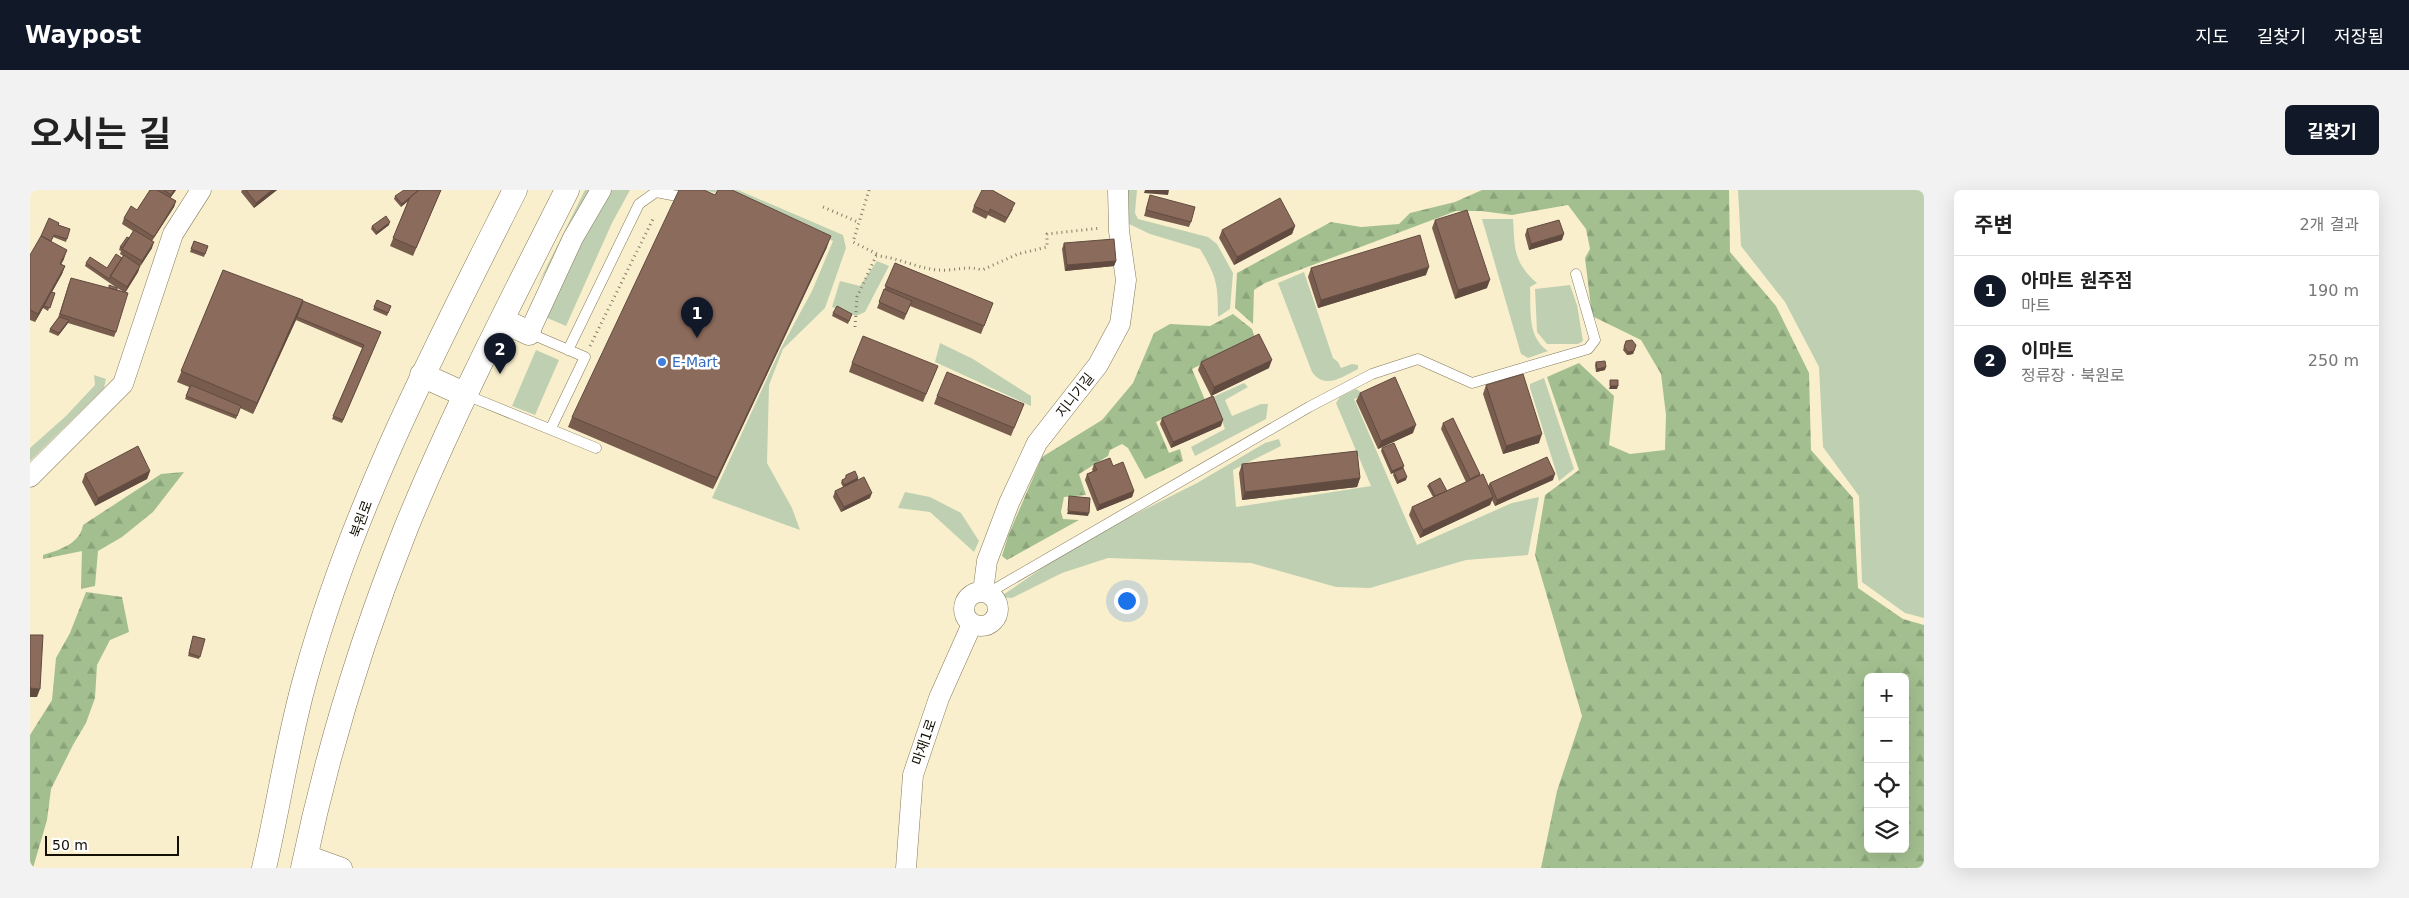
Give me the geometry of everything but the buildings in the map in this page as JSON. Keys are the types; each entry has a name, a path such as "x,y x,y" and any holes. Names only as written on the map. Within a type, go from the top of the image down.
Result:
{"street":[{"path":"30,477 122,384 173,234 202,190"},
{"name":"북원로","path":"264,868 289,743 306,675 371,490 422,375 515,190"},
{"path":"305,861 340,717 382,594 407,528 466,395 568,190"},
{"path":"502,320 529,333 573,238 601,190"},
{"name":"지니기길","path":"985,592 990,553 1009,503 1038,443 1098,366 1120,324 1126,280 1119,226 1118,190"},
{"path":"422,375 466,395"},
{"name":"마재1로","path":"906,868 913,775 940,698 972,624 965,615 965,604 972,595 985,592"},
{"path":"270,842 305,861 342,868"}],"lane":[{"path":"568,350 639,204 656,192 678,196"},
{"path":"985,592 1308,407 1372,374 1418,359 1472,383 1588,348 1595,340 1576,274"},
{"path":"529,333 585,357 551,428"},
{"path":"466,395 551,428 596,448"}],"path":[{"path":"869,190 853,242 882,256 930,270 948,270 971,266 982,270 1018,254 1047,247 1047,234 1119,226"},
{"path":"823,206 858,222"},
{"path":"585,357 654,217"},
{"path":"855,327 857,296 872,260 876,256 882,256"}],"green space":[{"path":"585,190 595,190 537,286"},
{"path":"607,190 630,190 612,223 566,326 545,317"},
{"path":"701,190 738,190 843,235 846,248 825,308 783,349 769,385 767,463 792,508 800,530 712,498 781,348 812,291 833,241 728,195"},
{"path":"1123,190 1137,190 1135,213 1138,219 1208,237 1217,244 1233,273 1230,309 1218,317 1218,297 1213,274 1200,249 1150,234 1127,223"},
{"path":"1482,190 1729,190 1730,252 1776,306 1809,373 1811,450 1853,498 1858,588 1903,619 1924,625 1924,868 1541,868 1557,791 1582,716 1535,555 1545,495 1579,470 1547,377 1579,363 1614,396 1609,445 1630,454 1665,450 1666,415 1661,374 1641,340 1592,316 1585,258 1590,249 1586,229 1568,205 1512,215 1481,211 1456,211 1265,283 1254,290 1253,324 1235,308 1237,273 1331,222 1361,227 1399,224 1410,213 1455,202"},
{"path":"1738,190 1924,190 1924,618 1905,613 1862,582 1859,496 1823,447 1819,367 1785,302 1741,246"},
{"path":"1482,219 1513,219 1515,247 1519,261 1537,283 1530,287 1533,331 1541,345 1548,351 1528,358 1521,354"},
{"path":"877,261 889,266 865,312 856,316 832,307 840,281 860,286"},
{"path":"1304,272 1333,358 1341,368 1352,364 1358,365 1358,369 1334,380 1322,380 1312,372 1278,283"},
{"path":"1570,285 1577,305 1583,341 1578,344 1547,344 1537,332 1535,289"},
{"path":"1233,314 1252,329 1255,338 1192,369 1205,400 1156,422 1169,453 1180,449 1183,461 1145,479 1128,448 1122,444 1110,450 1108,456 1079,474 1086,495 1064,497 1061,512 1063,519 1079,520 1007,560 1002,556 1008,536 1042,457 1102,420 1133,383 1154,333 1170,324 1210,326"},
{"path":"940,343 973,359 1031,396 1031,406 935,362"},
{"path":"536,350 559,360 535,415 512,406"},
{"path":"94,375 106,379 104,388 30,461 30,448 66,416 95,385"},
{"path":"1544,378 1574,469 1559,481 1530,388 1530,384"},
{"path":"1244,383 1248,387 1225,400 1232,416 1261,404 1268,404 1266,419 1195,456 1191,447 1225,429 1213,397"},
{"path":"1356,389 1361,392 1359,397 1354,399 1417,545 1512,503 1539,497 1528,555 1466,560 1370,588 1336,587 1251,563 1108,558 1062,573 1012,598 1000,597 1063,554 1108,528 1197,483 1265,443 1279,439 1281,446 1233,470 1236,507 1371,486 1336,403 1340,397"},
{"path":"184,472 153,512 122,537 98,551 95,586 81,589 82,551 43,559 43,555 73,542 81,532 83,525 161,474"},
{"path":"905,492 930,497 961,513 979,541 974,552 930,512 898,508"},
{"path":"86,592 122,597 129,632 110,640 97,665 95,698 86,723 51,789 47,820 33,868 30,868 30,735 52,700 56,658 70,633"}],"place":[{"name":"아마트 원주점","path":"697,338"},
{"name":"E-Mart","path":"662,362"},
{"name":"이마트","path":"500,374"}]}
